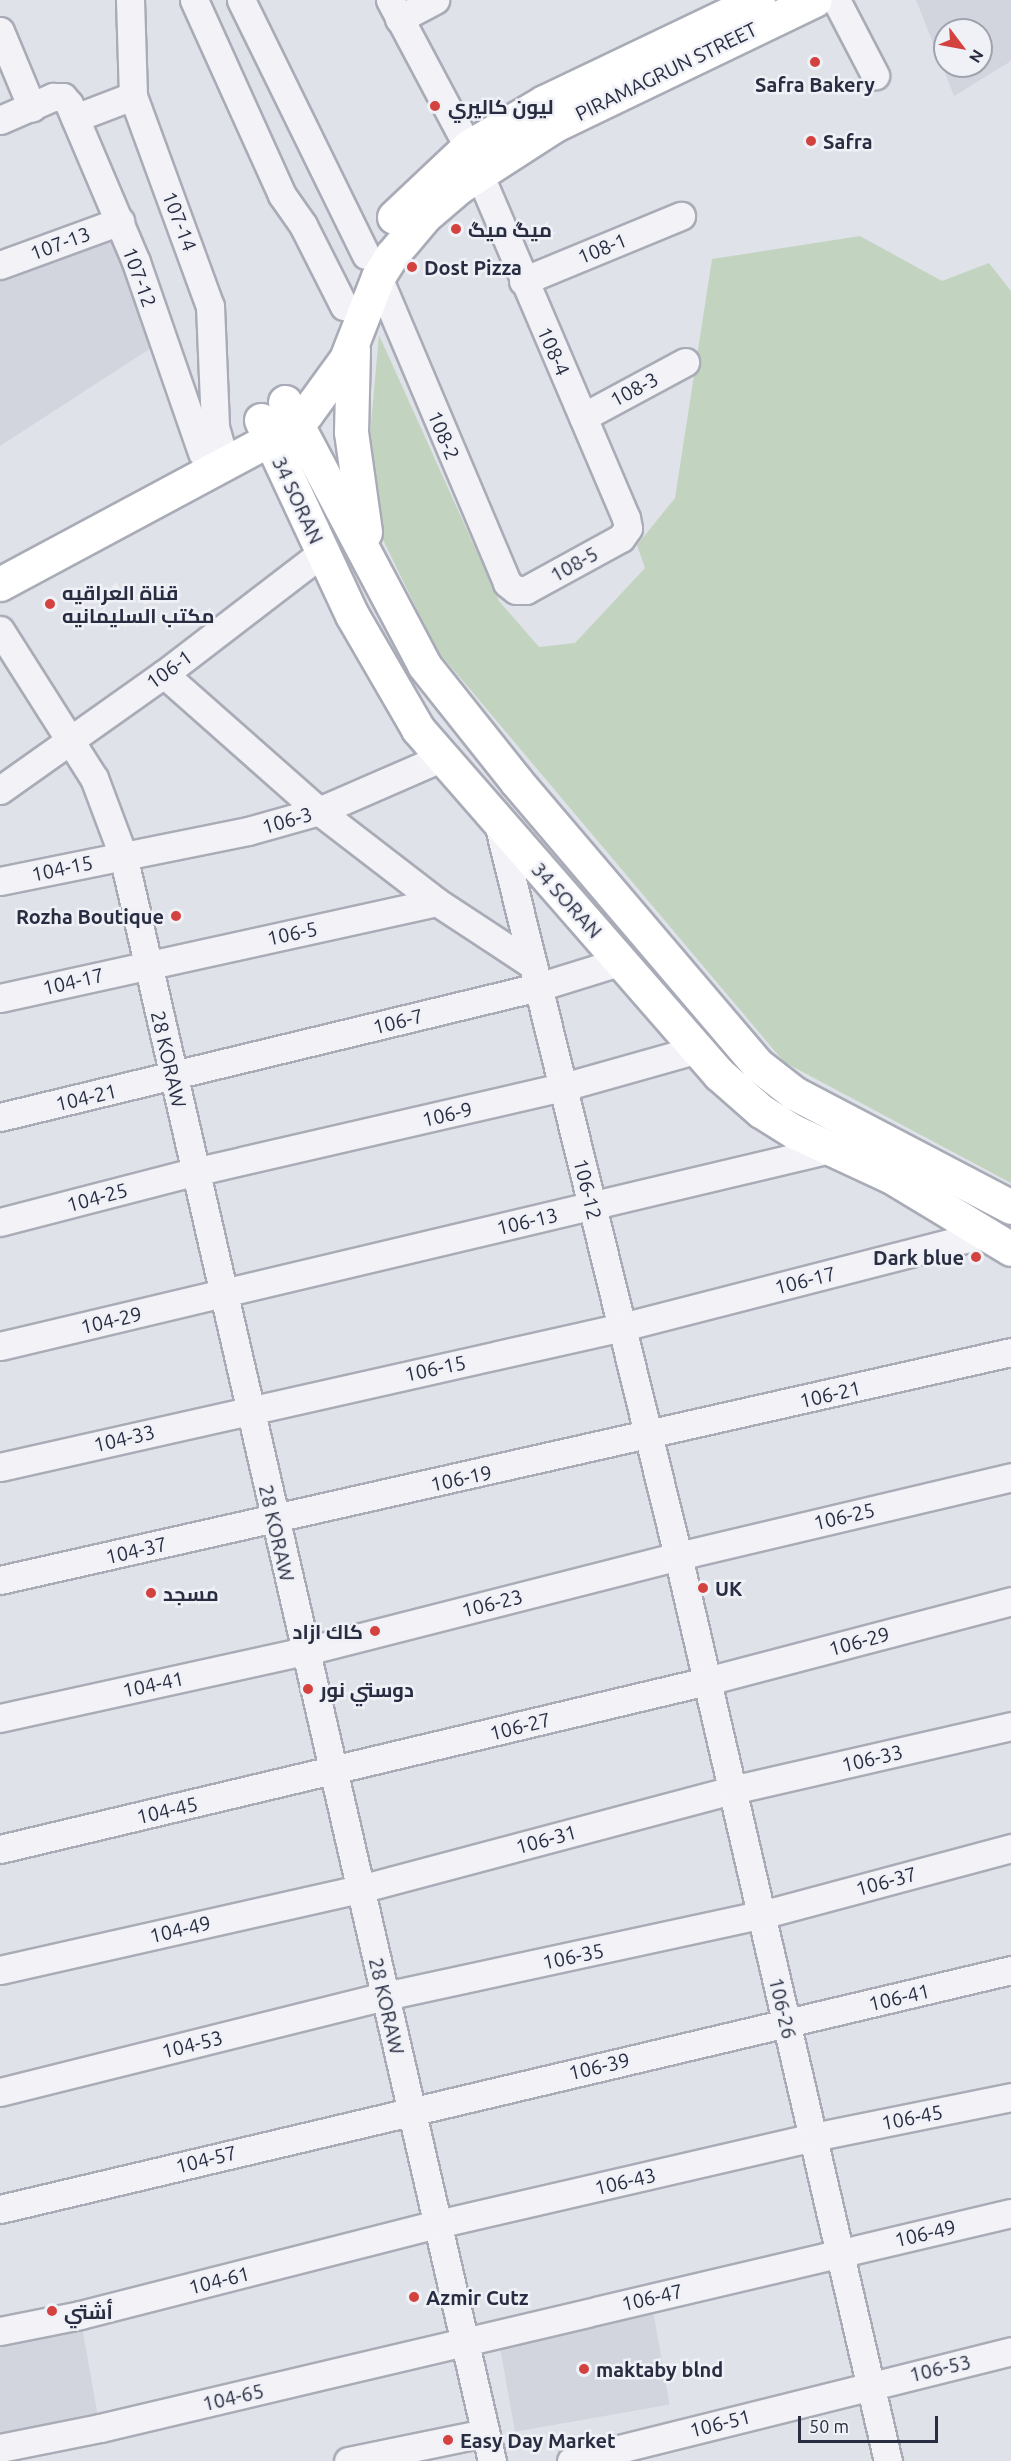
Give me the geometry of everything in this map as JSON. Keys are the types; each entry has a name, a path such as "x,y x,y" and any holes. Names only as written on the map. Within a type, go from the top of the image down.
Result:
{"main road":[{"name":"PIRAMAGRUN STREET","path":"278,421 316,372 344,306 372,266 438,204 473,160 555,97 758,0"},
{"name":"PIRAMAGRUN STREET","path":"473,160 555,125 815,0"},
{"name":"PIRAMAGRUN STREET","path":"278,421 335,378 354,340 372,266"},
{"path":"354,340 351,432 359,501 375,568"},
{"path":"0,559 211,449 278,421"},
{"path":"0,584 278,421"},
{"name":"34 SORAN","path":"278,421 323,552 380,668 418,729 498,823 727,1082 760,1110 831,1149 890,1176 1000,1241"},
{"name":"34 SORAN","path":"278,421 375,568 402,627 453,705 758,1065 794,1093 1011,1208"}],"street":[{"name":"107-14","path":"130,0 133,96 210,306 215,427 211,449"},
{"path":"194,0 282,195 303,225 344,306"},
{"path":"211,0 296,190 303,225"},
{"name":"108-2","path":"241,0 372,266 507,583 516,590"},
{"path":"394,10 435,0"},
{"path":"836,0 875,75"},
{"name":"108-4","path":"394,10 473,160 628,528"},
{"path":"0,31 32,108"},
{"path":"0,120 53,97 63,97 72,111 133,96"},
{"name":"107-12","path":"72,111 120,221 211,449"},
{"name":"108-1","path":"523,281 681,216"},
{"name":"107-13","path":"0,265 120,221"},
{"name":"108-3","path":"583,417 685,362"},
{"name":"108-5","path":"516,590 537,585 621,538 628,528"},
{"name":"106-1","path":"0,790 164,674 323,552"},
{"name":"28 KORAW","path":"0,630 94,778 123,855 272,1519 306,1651 492,2461"},
{"path":"164,674 319,811 536,976"},
{"name":"106-3","path":"123,855 248,831 319,811 443,757"},
{"name":"106-12","path":"498,823 678,1556"},
{"name":"104-15","path":"0,881 123,855"},
{"name":"106-5","path":"147,964 436,902"},
{"name":"106-7","path":"173,1077 536,976 622,961"},
{"name":"104-17","path":"0,998 147,964"},
{"name":"106-9","path":"194,1172 563,1087 698,1049"},
{"name":"104-21","path":"0,1117 173,1077"},
{"name":"106-13","path":"223,1294 831,1149"},
{"name":"104-25","path":"0,1222 194,1172"},
{"name":"106-17","path":"622,1327 1000,1241"},
{"name":"104-29","path":"0,1346 223,1294"},
{"name":"106-15","path":"249,1409 622,1327"},
{"name":"106-21","path":"649,1437 1011,1352"},
{"name":"104-33","path":"0,1467 249,1409"},
{"name":"106-19","path":"272,1519 649,1437"},
{"name":"106-25","path":"678,1556 1011,1477"},
{"name":"104-37","path":"0,1580 272,1519"},
{"name":"106-23","path":"306,1651 678,1556"},
{"name":"106-26","path":"678,1556 888,2461"},
{"name":"106-29","path":"707,1681 1011,1601"},
{"name":"104-41","path":"0,1718 306,1651"},
{"name":"106-27","path":"334,1772 707,1681"},
{"name":"106-33","path":"732,1790 1011,1726"},
{"name":"104-45","path":"0,1849 334,1772"},
{"name":"106-31","path":"360,1888 732,1790"},
{"name":"106-37","path":"761,1915 1011,1848"},
{"name":"104-49","path":"0,1970 360,1888"},
{"name":"106-35","path":"385,1996 761,1915"},
{"name":"106-41","path":"786,2023 1011,1970"},
{"name":"104-53","path":"0,2092 385,1996"},
{"name":"106-39","path":"411,2110 786,2023"},
{"name":"106-45","path":"813,2138 1011,2097"},
{"name":"104-57","path":"0,2209 411,2110"},
{"name":"106-43","path":"437,2224 813,2138"},
{"name":"106-49","path":"839,2253 1011,2213"},
{"name":"104-61","path":"0,2331 81,2315 437,2224"},
{"name":"106-47","path":"464,2342 839,2253"},
{"name":"104-65","path":"0,2448 100,2428 464,2342"},
{"name":"106-53","path":"870,2384 1011,2351"},
{"name":"106-51","path":"571,2461 870,2384"},
{"path":"348,2461 485,2433"}],"shaded area":[{"path":"916,0 1011,0 1011,61 993,72 993,18 933,18 933,43"},
{"path":"947,78 983,78 954,96"},
{"path":"112,228 154,346 0,446 0,277"},
{"name":"maktaby blnd","path":"652,2305 670,2404 515,2432 497,2332"},
{"path":"80,2315 100,2428 0,2448 0,2331"}],"green space":[{"path":"860,236 942,281 989,263 1011,291 1011,1183 784,1062 436,649 372,517 367,468 379,335 499,601 539,647 575,643 645,568 637,545 675,498 712,259"}],"place":[{"name":"Safra Bakery","path":"815,62"},
{"name":"ليون كاليري","path":"435,106"},
{"name":"Safra","path":"811,141"},
{"name":"میگ میگ","path":"456,229"},
{"name":"Dost Pizza","path":"412,267"},
{"name":"قناة العراقيه مكتب السليمانيه","path":"50,604"},
{"name":"Rozha Boutique","path":"176,916"},
{"name":"Dark blue","path":"976,1257"},
{"name":"UK","path":"703,1588"},
{"name":"مسجد","path":"151,1593"},
{"name":"كاك ازاد","path":"375,1631"},
{"name":"دوستي نور","path":"308,1689"},
{"name":"Azmir Cutz","path":"414,2297"},
{"name":"أشتي","path":"52,2311"},
{"name":"maktaby blnd","path":"584,2369"},
{"name":"Easy Day Market","path":"448,2440"}]}
